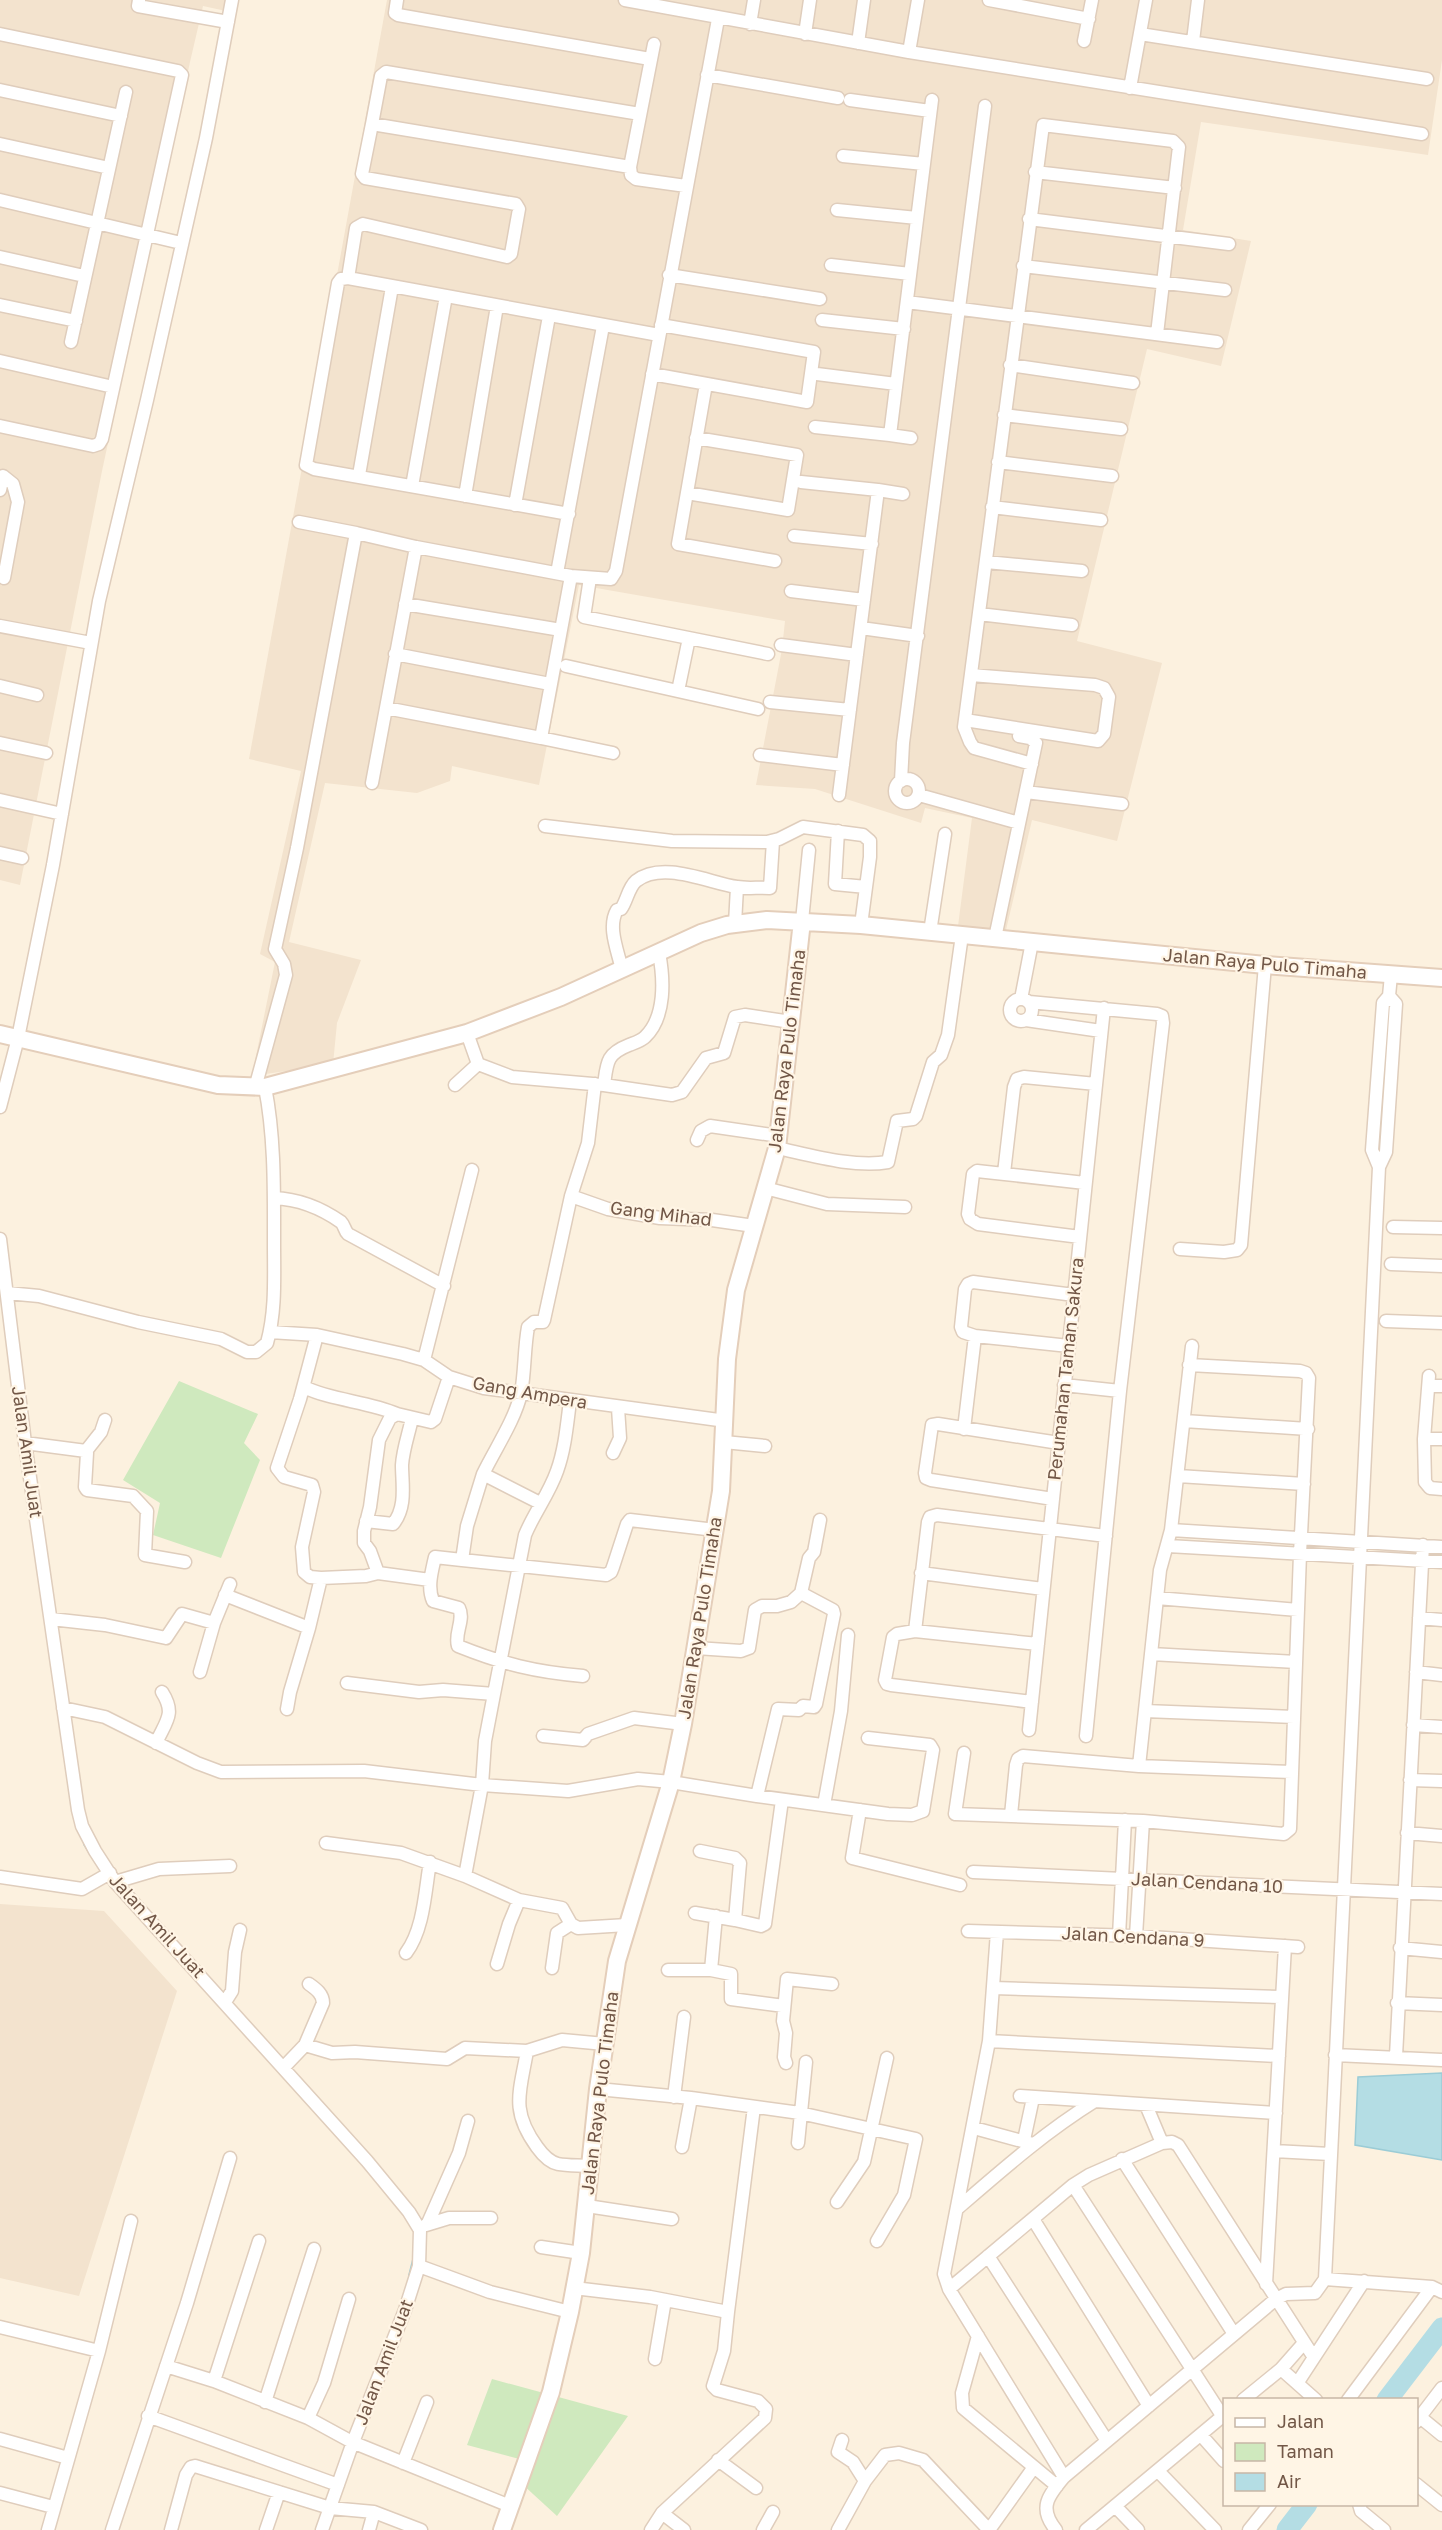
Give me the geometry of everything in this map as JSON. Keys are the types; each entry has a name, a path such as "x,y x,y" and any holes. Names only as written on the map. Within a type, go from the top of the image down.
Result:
{"street":[{"path":"139,0 138,6 228,22"},
{"path":"0,1107 18,1038 62,814 105,570 147,400 206,138 232,0"},
{"path":"397,0 395,13 398,15 650,59"},
{"path":"625,0 718,19 909,52 1422,134"},
{"path":"750,24 754,0"},
{"path":"805,33 810,0"},
{"path":"858,43 864,0"},
{"path":"909,52 918,0"},
{"path":"989,0 1089,19"},
{"path":"1084,41 1092,0"},
{"path":"1130,88 1146,0"},
{"path":"1193,41 1198,0"},
{"path":"299,522 416,548 571,576 611,579 616,571 718,19"},
{"path":"0,34 178,71 182,75 102,439 99,444 93,446 0,426"},
{"path":"1140,34 1427,79"},
{"path":"654,44 630,167 631,176 636,179 686,186"},
{"path":"348,278 356,228 363,224 507,257 511,254 519,209 516,204 365,178 362,174 381,76 386,72 640,114"},
{"path":"707,75 844,99 931,105 890,435"},
{"path":"0,90 121,116"},
{"path":"71,342 126,92"},
{"path":"901,780 906,779 918,785 919,795 914,802 909,804 900,801 896,798 895,788 901,780 903,743 985,106"},
{"path":"372,124 630,167"},
{"path":"1032,764 974,747 970,742 965,724 1041,126 1047,124 1173,141 1179,152 1156,334"},
{"path":"0,144 109,168"},
{"path":"843,156 924,164"},
{"path":"1035,172 1175,188"},
{"path":"0,200 181,243"},
{"path":"837,210 917,218"},
{"path":"1029,219 1229,244"},
{"path":"0,257 84,276"},
{"path":"831,265 910,274"},
{"path":"1023,266 1225,291"},
{"path":"669,275 820,299"},
{"path":"568,514 314,469 306,465 338,283 341,279 348,278 603,326 660,330 814,352 807,402 652,374"},
{"path":"359,476 392,287"},
{"path":"412,486 446,296"},
{"path":"907,302 1217,342"},
{"path":"0,305 76,321"},
{"path":"465,496 497,306"},
{"path":"515,505 549,316"},
{"path":"822,320 904,330"},
{"path":"557,573 603,326"},
{"path":"0,361 113,387"},
{"path":"1010,365 1133,383"},
{"path":"817,374 896,384"},
{"path":"706,384 678,544 775,561"},
{"path":"1004,415 1121,429"},
{"path":"815,427 911,438"},
{"path":"687,493 788,510 797,455 696,438"},
{"path":"998,462 1112,476"},
{"path":"0,490 1,475"},
{"path":"1,475 13,484 18,502 5,545 4,578"},
{"path":"801,482 903,494"},
{"path":"840,795 878,490"},
{"path":"992,507 1101,520"},
{"path":"5,1301 39,1296 138,1322 221,1339 247,1352 256,1352 267,1343 274,1304 274,1198 270,1116 262,1091 286,975 284,964 275,949 297,848 356,533"},
{"path":"794,536 872,544"},
{"path":"372,783 416,548"},
{"path":"986,562 1082,571"},
{"path":"541,738 571,576"},
{"path":"590,578 584,617 768,654"},
{"path":"791,591 864,600"},
{"path":"405,604 561,630"},
{"path":"979,614 1072,625"},
{"path":"0,626 91,644"},
{"path":"861,628 918,636"},
{"path":"678,691 689,638"},
{"path":"781,645 857,655"},
{"path":"395,654 550,684"},
{"path":"566,666 758,709"},
{"path":"965,724 1098,741 1102,739 1109,697 1104,688 1095,685 971,675"},
{"path":"0,686 37,695"},
{"path":"770,702 850,710"},
{"path":"386,708 613,753"},
{"path":"965,724 1035,740 1036,743 994,938"},
{"path":"0,743 46,753"},
{"path":"760,755 843,765"},
{"path":"1026,792 1122,804"},
{"path":"919,795 1020,823"},
{"path":"0,800 62,814"},
{"path":"545,826 672,841 773,841 803,827 867,837 870,841 870,857 861,925"},
{"path":"838,831 835,884 866,887"},
{"path":"930,932 945,834"},
{"path":"622,969 613,932 613,917 616,910 621,909 626,903 634,882 644,876 659,873 684,874 737,887 770,888 773,841"},
{"path":"800,935 809,850"},
{"path":"0,853 22,858"},
{"path":"735,924 737,887"},
{"name":"Jalan Raya Pulo Timaha","path":"0,1034 218,1085 262,1091 468,1036 622,969 659,957 701,933 735,924 767,920 800,935 861,925 930,932 961,941 994,938 1264,975 1390,988 1442,978"},
{"name":"Jalan Raya Pulo Timaha","path":"502,2530 551,2392 570,2312 587,2206 598,2089 617,1961 671,1782 682,1724 715,1530 726,1421 727,1359 736,1290 778,1142 800,935"},
{"path":"697,1140 701,1131 710,1126 778,1142 822,1158 869,1163 888,1162 897,1122 914,1119 933,1062 941,1055 948,1035 961,941"},
{"path":"1026,1020 1032,1014 1025,1000 1031,944"},
{"path":"462,1560 467,1526 483,1474 511,1422 521,1394 528,1327 534,1322 544,1320 570,1196 588,1143 599,1084 607,1062 614,1053 643,1039 656,1022 660,1010 659,957"},
{"path":"1180,1249 1224,1252 1237,1250 1240,1245 1264,975"},
{"path":"1379,1167 1372,1150 1383,1003 1390,988"},
{"path":"1056,2530 1045,2514 1050,2498 1060,2481 1276,2299 1286,2294 1316,2293 1325,2279 1379,1167 1386,1152 1396,1004 1390,988"},
{"path":"1086,1736 1120,1391 1163,1023 1162,1017 1157,1014 1025,1000 1013,1002 1011,1014 1017,1020 1101,1031"},
{"name":"Perumahan Taman Sakura","path":"1029,1730 1104,1008"},
{"path":"468,1036 476,1060 512,1077 599,1084 677,1095 682,1092 706,1058 724,1053 735,1017 746,1015 791,1022"},
{"path":"1379,1057 1392,1058"},
{"path":"455,1085 476,1060"},
{"path":"1005,1173 1014,1087 1017,1079 1024,1077 1095,1084"},
{"path":"1373,1138 1387,1139"},
{"path":"424,1360 472,1170"},
{"path":"1080,1237 973,1222 968,1214 973,1174 977,1171 1085,1183"},
{"path":"765,1188 827,1204 905,1208"},
{"name":"Gang Mihad","path":"570,1196 608,1209 660,1218 712,1220 754,1227"},
{"path":"274,1198 291,1199 307,1204 343,1224 348,1234 444,1286"},
{"path":"1393,1227 1442,1228"},
{"name":"Jalan Amil Juat","path":"0,1239 5,1301 79,1817 95,1851 113,1878 424,2226 419,2266 405,2310 351,2442 327,2507 322,2530"},
{"path":"1391,1264 1442,1266"},
{"path":"1069,1346 975,1336 963,1332 961,1327 965,1289 973,1282 1074,1295"},
{"path":"1386,1321 1442,1323"},
{"name":"Gang Ampera","path":"270,1332 317,1335 424,1360 449,1377 484,1388 726,1421"},
{"path":"317,1335 304,1387 277,1468 284,1477 312,1485 314,1492 302,1547 304,1572 321,1578 366,1576 378,1573 430,1581"},
{"path":"964,1429 975,1336"},
{"path":"1139,1766 1160,1570 1171,1530 1192,1346"},
{"path":"964,1753 955,1814 1143,1821 1284,1834 1290,1828 1309,1378 1306,1373 1190,1365"},
{"path":"304,1387 316,1393 378,1406 397,1414 430,1422 435,1419 449,1377"},
{"path":"1442,1386 1429,1381 1425,1439 1426,1486 1442,1489"},
{"path":"1065,1384 1120,1391"},
{"path":"465,1876 482,1785 485,1741 525,1535 557,1473 564,1448 570,1401"},
{"path":"612,1453 620,1438 618,1408"},
{"path":"378,1573 370,1551 364,1543 366,1521 379,1440 387,1422 397,1414"},
{"path":"366,1521 393,1524 398,1518 404,1482 402,1464 412,1418"},
{"path":"105,1420 101,1432 86,1451 85,1487 87,1490 133,1496 147,1511 145,1556 185,1562"},
{"path":"1184,1420 1308,1429"},
{"path":"1053,1498 926,1479 932,1425 938,1424 1059,1443"},
{"path":"1425,1439 1442,1439"},
{"path":"724,1442 765,1446"},
{"path":"25,1443 86,1451"},
{"path":"483,1474 540,1503"},
{"path":"1178,1476 1304,1484"},
{"path":"915,1631 927,1522 930,1517 937,1515 1106,1536"},
{"path":"583,1676 543,1673 501,1663 458,1646 462,1614 459,1608 433,1601 430,1595 430,1581 435,1557 606,1575 611,1572 630,1520 715,1530"},
{"path":"696,1648 747,1650 750,1645 755,1610 762,1606 777,1606 791,1602 801,1593 809,1558 814,1552 820,1520"},
{"path":"1171,1530 1442,1547"},
{"path":"1396,2056 1423,1545"},
{"path":"1168,1546 1442,1562"},
{"path":"921,1573 1043,1589"},
{"path":"287,1709 296,1666 309,1628 321,1578"},
{"path":"200,1672 214,1623 227,1590 309,1628"},
{"path":"757,1796 778,1709 799,1710 803,1706 814,1707 816,1704 834,1614 833,1610 801,1593"},
{"path":"1157,1599 1298,1610"},
{"path":"51,1619 105,1625 166,1638 182,1614 214,1623"},
{"path":"1419,1618 1442,1620"},
{"path":"1032,1701 886,1684 885,1680 893,1637 915,1631 1038,1644"},
{"path":"824,1805 841,1711 848,1635"},
{"path":"1151,1654 1296,1662"},
{"path":"1416,1672 1442,1675"},
{"path":"347,1683 419,1692 443,1689 494,1694"},
{"path":"156,1743 170,1712 170,1704 162,1692"},
{"path":"63,1708 105,1717 197,1763 221,1772 364,1771 482,1785 568,1791 633,1780 671,1782 860,1810 912,1815 923,1811 933,1750 930,1745 868,1738"},
{"path":"1145,1711 1294,1718"},
{"path":"543,1736 583,1740 588,1734 634,1718 682,1724"},
{"path":"1413,1725 1442,1727"},
{"path":"1011,1815 1016,1765 1018,1759 1023,1756 1139,1766 1292,1772"},
{"path":"1410,1780 1442,1781"},
{"path":"695,1913 761,1926 765,1924 782,1800"},
{"path":"860,1810 852,1858 960,1886"},
{"path":"1119,1936 1125,1820"},
{"path":"1136,1936 1143,1821"},
{"path":"1407,1833 1442,1836"},
{"path":"326,1844 381,1849 430,1862 519,1900 562,1908 571,1924 580,1929 627,1925"},
{"path":"699,1851 735,1858 739,1861 735,1920"},
{"path":"406,1953 414,1942 430,1862"},
{"path":"0,1877 82,1889 113,1878 159,1869 230,1866"},
{"name":"Jalan Cendana 10","path":"973,1872 1442,1894"},
{"path":"497,1965 519,1900"},
{"path":"711,1970 716,1916"},
{"path":"552,1968 557,1934 571,1924"},
{"path":"225,2002 232,1991 235,1952 240,1930"},
{"name":"Jalan Cendana 9","path":"968,1931 1136,1936 1298,1947"},
{"path":"997,1932 989,2041 944,2274 949,2289 1060,2481"},
{"path":"1266,2284 1285,1946"},
{"path":"1400,1948 1442,1952"},
{"path":"668,1970 711,1970 731,1974 731,1999 784,2006"},
{"path":"786,2062 784,2057 786,2033 783,2021 788,1978 832,1984"},
{"path":"284,2067 305,2045 322,2003 318,1991 309,1984"},
{"path":"993,1988 1281,1997"},
{"path":"1397,2003 1442,2005"},
{"path":"674,2097 684,2017"},
{"path":"305,2045 332,2053 355,2052 445,2059 451,2058 460,2049 465,2048 527,2051 558,2040 605,2044"},
{"path":"989,2041 1279,2056"},
{"path":"527,2051 518,2101 524,2127 539,2150 556,2164 590,2166"},
{"path":"1335,2055 1396,2056 1442,2060"},
{"path":"837,2202 864,2162 886,2058"},
{"path":"798,2143 806,2062"},
{"path":"598,2089 691,2098 800,2113 916,2139 904,2195 877,2241"},
{"path":"1020,2096 1276,2113"},
{"path":"682,2148 691,2098"},
{"path":"1029,2142 1033,2098"},
{"path":"958,2208 1029,2142 1095,2102"},
{"path":"1146,2105 1162,2143"},
{"path":"651,2530 662,2513 765,2418 766,2414 764,2406 758,2401 717,2390 713,2386 724,2351 754,2108"},
{"path":"424,2226 459,2153 468,2121"},
{"path":"974,2128 1029,2142"},
{"path":"949,2289 1073,2185 1122,2159 1162,2143 1172,2142 1178,2145 1312,2356"},
{"path":"1274,2151 1330,2154"},
{"path":"112,2530 166,2366 230,2158"},
{"path":"1122,2159 1234,2334"},
{"path":"1073,2185 1190,2370 1223,2416 1086,2530"},
{"path":"587,2206 672,2219"},
{"path":"424,2226 449,2218 491,2218"},
{"path":"1033,2219 1149,2406"},
{"path":"48,2530 99,2351 131,2221"},
{"path":"214,2381 259,2241"},
{"path":"541,2247 580,2253"},
{"path":"265,2402 314,2250"},
{"path":"988,2256 1107,2441"},
{"path":"419,2266 490,2292 570,2312"},
{"path":"1325,2279 1364,2281 1437,2290"},
{"path":"1298,2382 1312,2356 1364,2281"},
{"path":"574,2288 664,2300 728,2312"},
{"path":"1350,2398 1437,2290"},
{"path":"308,2418 327,2375 349,2299"},
{"path":"655,2359 664,2300"},
{"path":"0,2327 99,2351"},
{"path":"978,2336 962,2393 963,2408 1034,2467 1060,2481"},
{"path":"1245,2398 1281,2369 1303,2344"},
{"path":"166,2366 214,2381 308,2418 351,2442 510,2506"},
{"path":"1281,2369 1314,2398"},
{"path":"1442,2388 1418,2420 1442,2435"},
{"path":"403,2463 427,2402"},
{"path":"148,2416 336,2484"},
{"path":"1201,2435 1223,2460"},
{"path":"0,2439 68,2458"},
{"path":"842,2439 838,2447 840,2454 853,2462 865,2481"},
{"path":"838,2530 865,2481 885,2455 899,2453 920,2458 989,2530 1034,2467"},
{"path":"718,2460 756,2488"},
{"path":"171,2530 186,2475 193,2467 198,2466 327,2507 374,2512 421,2530"},
{"path":"1158,2471 1215,2530"},
{"path":"1418,2486 1442,2505"},
{"path":"266,2530 279,2492"},
{"path":"0,2493 53,2507"},
{"path":"1249,2530 1268,2506"},
{"path":"1359,2506 1361,2511 1384,2530"},
{"path":"1116,2507 1138,2530"},
{"path":"369,2530 374,2512"},
{"path":"763,2530 773,2512"},
{"path":"662,2513 684,2530"}],"shaded area":[{"path":"0,0 228,0 226,11 203,6 102,471 20,885 0,880"},
{"path":"387,0 1442,0 1442,60 1428,155 1201,122 1183,230 1251,241 1221,366 1147,349 1077,641 1162,663 1117,841 1032,820 1006,930 958,926 972,818 925,808 921,823 815,789 756,785 782,649 785,621 579,585 539,785 452,766 450,781 417,793 325,783 289,942 361,960 337,1023 333,1064 252,1076 275,962 260,954 301,771 249,759"},
{"path":"0,1904 104,1911 177,1991 79,2296 0,2278"}],"green space":[{"path":"179,1381 258,1414 244,1443 260,1460 221,1558 153,1535 160,1503 123,1480"},
{"path":"492,2379 628,2416 557,2516 521,2483 531,2462 467,2445"}],"water":[{"path":"1442,2073 1442,2160 1355,2145 1358,2077"}],"waterway":[{"path":"85,1844 97,1863"},
{"path":"410,2276 414,2260"},
{"path":"1389,2398 1442,2328"},
{"path":"1287,2530 1305,2506"}]}
